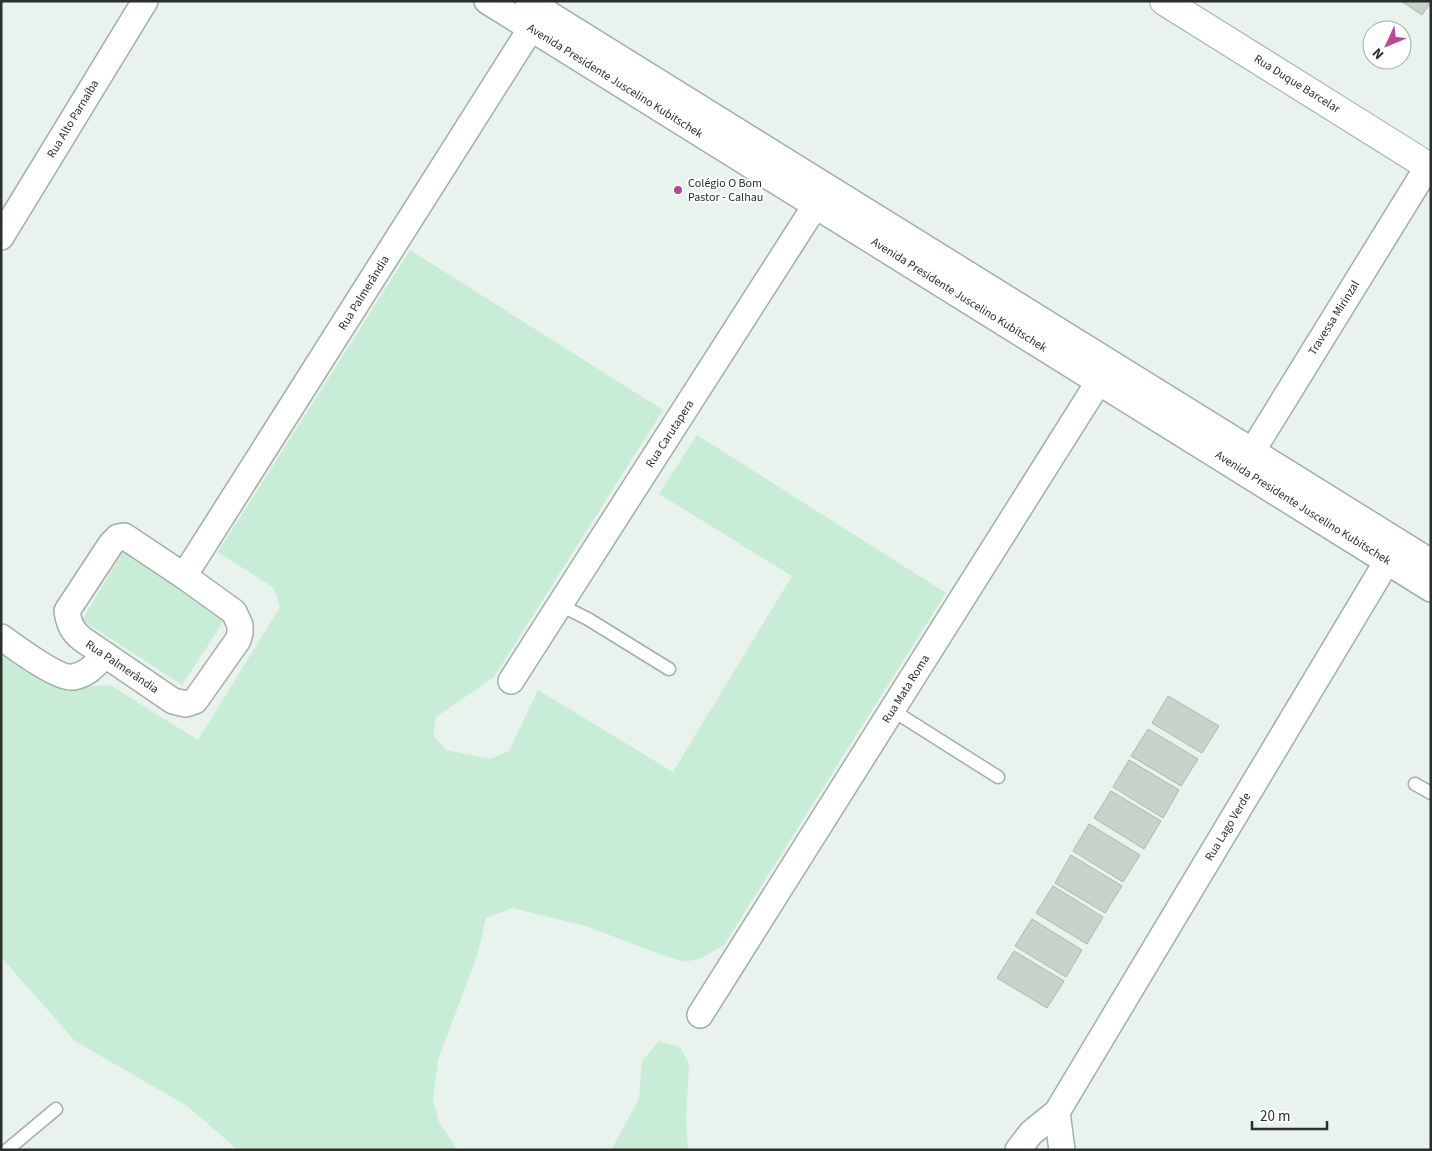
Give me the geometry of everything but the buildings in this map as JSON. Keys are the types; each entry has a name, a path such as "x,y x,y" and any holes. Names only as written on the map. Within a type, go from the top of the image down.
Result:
{"street":[{"name":"Rua Alto Parnaíba","path":"1,237 145,1"},
{"name":"Avenida Presidente Juscelino Kubitschek","path":"487,1 534,14 822,196 1394,551 1431,589"},
{"name":"Rua Duque Barcelar","path":"1164,1 1430,167"},
{"name":"Rua Palmerândia","path":"184,576 534,14"},
{"name":"Travessa Mirinzal","path":"1246,460 1430,167"},
{"name":"Rua Carutapera","path":"511,681 822,196"},
{"name":"Rua Mata Roma","path":"700,1015 1105,372"},
{"name":"Rua Palmerândia","path":"124,536 234,612 240,625 238,640 195,701 186,704 173,701 105,655 75,633 69,624 67,611 111,544 118,537 124,536"},
{"name":"Avenida Presidente Juscelino Kubitschek","path":"1394,551 1431,562"},
{"name":"Rua Lago Verde","path":"1018,1150 1032,1133 1057,1112 1394,551"},
{"path":"1,637 39,662 55,671 72,677 87,672 105,655"},
{"path":"1057,1112 1062,1150"}],"lane":[{"path":"560,605 588,619 669,669"},
{"path":"892,710 998,777"},
{"path":"1415,784 1431,793"},
{"path":"8,1150 56,1109"}],"green space":[{"path":"410,250 663,410 494,677 436,717 433,735 446,750 491,759 509,751 538,690 673,772 792,576 659,494 697,435 946,593 724,945 702,958 684,962 586,926 512,908 486,918 478,953 438,1060 433,1100 439,1122 457,1149 461,1150 238,1150 187,1106 75,1041 1,957 1,650 57,688 110,685 198,740 280,607 274,588 218,552"},
{"path":"123,552 225,619 182,685 82,620"},
{"path":"659,1041 680,1047 689,1064 686,1119 688,1150 611,1150 639,1099 642,1061"}],"place":[{"name":"Colégio O Bom Pastor - Calhau","path":"678,190"}]}
